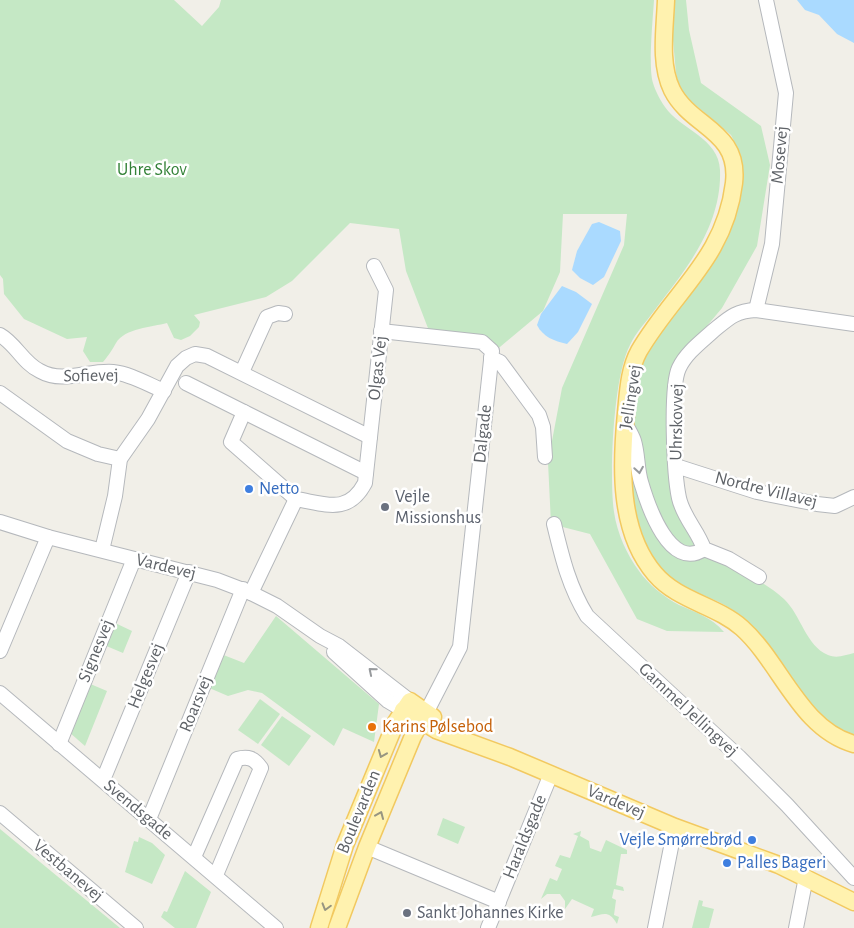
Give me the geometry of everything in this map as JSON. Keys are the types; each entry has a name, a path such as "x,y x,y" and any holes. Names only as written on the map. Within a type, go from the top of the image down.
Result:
{"main road":[{"name":"Jellingvej","path":"666,0 666,69 671,87 677,98 716,131 730,150 734,182 726,218 710,255 638,353 630,378 625,423 623,473 627,510 633,534 646,562 665,584 679,594 715,609 744,630 814,720 837,737 854,744"},
{"name":"Vardevej","path":"406,706 423,717 510,757 676,827 739,848 806,876 854,902"},
{"name":"Boulevarden","path":"319,928 346,845 392,731 406,706"},
{"name":"Boulevarden","path":"337,928 367,847 423,717"}],"street":[{"name":"Mosevej","path":"756,310 772,244 786,92 766,0"},
{"name":"Olgas Vej","path":"296,499 333,506 345,504 353,501 365,483 386,290 374,266"},
{"name":"Uhrskovvej","path":"704,549 700,536 679,500 674,401 675,382 680,368 698,345 731,316 741,311 756,310 854,324"},
{"path":"242,372 267,317 278,313 285,314"},
{"path":"381,331 482,342 492,351 491,358 500,362 539,415 543,428 546,457"},
{"name":"Sofievej","path":"0,334 12,343 29,364 40,372 65,378 102,372 124,374 164,391"},
{"path":"102,550 115,496 120,459 148,419 177,366 186,358 195,354 207,356 242,372 370,437"},
{"name":"Dalgade","path":"423,717 460,647 491,358"},
{"path":"186,383 366,473"},
{"path":"0,393 67,441 98,454 120,459"},
{"path":"244,412 231,442 296,499 247,591"},
{"path":"625,423 634,440 640,481 663,535 675,548 684,553 691,554 704,549 729,559 759,577"},
{"name":"Nordre Villavej","path":"676,466 757,492 817,504 836,506 854,497"},
{"name":"Vardevej","path":"0,522 48,537 189,572 247,591 277,606 320,636 333,651 384,698 406,706"},
{"name":"Gammel Jellingvej","path":"554,524 565,572 575,598 587,616 739,757 787,805 854,878"},
{"path":"0,651 48,537"},
{"name":"Signesvej","path":"59,744 134,559"},
{"name":"Helgesvej","path":"103,780 189,572"},
{"name":"Roarsvej","path":"149,819 247,591"},
{"name":"Svendsgade","path":"0,693 276,928"},
{"path":"194,857 237,759 245,756 256,761 261,768 216,875"},
{"name":"Haraldsgade","path":"488,928 551,774"},
{"name":"Vestbanevej","path":"0,813 136,928"},
{"path":"655,928 676,827"},
{"path":"367,847 499,902"},
{"path":"796,928 806,876"}],"green space":[{"name":"Uhre Skov","path":"0,0 174,0 202,26 219,7 221,0 654,0 651,55 652,76 656,92 672,115 698,135 713,150 718,159 720,170 719,190 715,210 700,246 635,336 624,360 616,402 612,452 614,512 617,528 627,551 647,581 668,599 709,619 724,632 667,631 637,619 590,534 551,524 548,462 562,388 624,245 627,214 563,214 560,272 543,311 494,352 482,341 431,336 406,271 399,229 350,223 292,281 266,297 194,315 200,322 199,327 190,336 181,340 174,338 167,323 132,331 120,338 103,362 90,362 83,351 87,337 67,339 24,319 4,294 3,279 0,275"},
{"path":"672,0 686,0 689,30 701,83 761,126 770,165 757,246 722,308 680,358 670,462 704,555 766,585 784,599 795,613 809,638 820,651 835,657 854,653 854,736 823,716 811,704 757,632 742,617 725,605 683,587 667,577 651,558 640,532 633,502 630,470 630,437 638,376 645,352 736,209 743,180 740,153 731,135 687,98 679,86 671,18"},
{"path":"276,616 379,704 374,742 343,728 334,746 262,693 248,690 228,696 207,687 221,654 244,663"},
{"path":"113,622 132,631 123,653 104,645"},
{"path":"88,683 107,691 85,746 69,732"},
{"path":"260,699 280,714 258,744 238,730"},
{"path":"282,716 311,736 289,766 261,745"},
{"path":"443,818 465,827 458,844 437,835"},
{"path":"0,829 120,928 0,928"},
{"path":"581,831 580,836 589,841 590,848 601,852 606,840 627,850 627,854 621,854 616,885 623,887 624,891 614,889 612,898 616,900 614,915 619,917 617,924 611,916 605,914 591,917 594,909 572,899 565,909 565,901 560,894 547,894 541,899 550,878 557,881 562,869 555,866 560,855 570,858 578,836 573,834"},
{"path":"139,837 152,843 165,855 152,884 125,872 134,841 138,842"},
{"path":"185,871 211,892 196,928 175,928 161,917 164,911 167,912"},
{"path":"699,900 703,901 702,906 714,909 709,928 692,928"}],"water":[{"path":"797,0 854,0 854,43 837,34 819,15 805,10"},
{"path":"599,222 620,231 621,241 604,277 593,285 580,278 572,270 577,251 592,224"},
{"path":"562,286 576,292 592,304 578,332 567,344 549,338 542,333 537,325 541,314"}],"place":[{"name":"Netto","path":"249,489"},
{"name":"Vejle Missionshus","path":"385,507"},
{"name":"Karins Pølsebod","path":"372,727"},
{"name":"Vejle Smørrebrød","path":"752,840"},
{"name":"Palles Bageri","path":"727,863"},
{"name":"Sankt Johannes Kirke","path":"407,913"}]}
